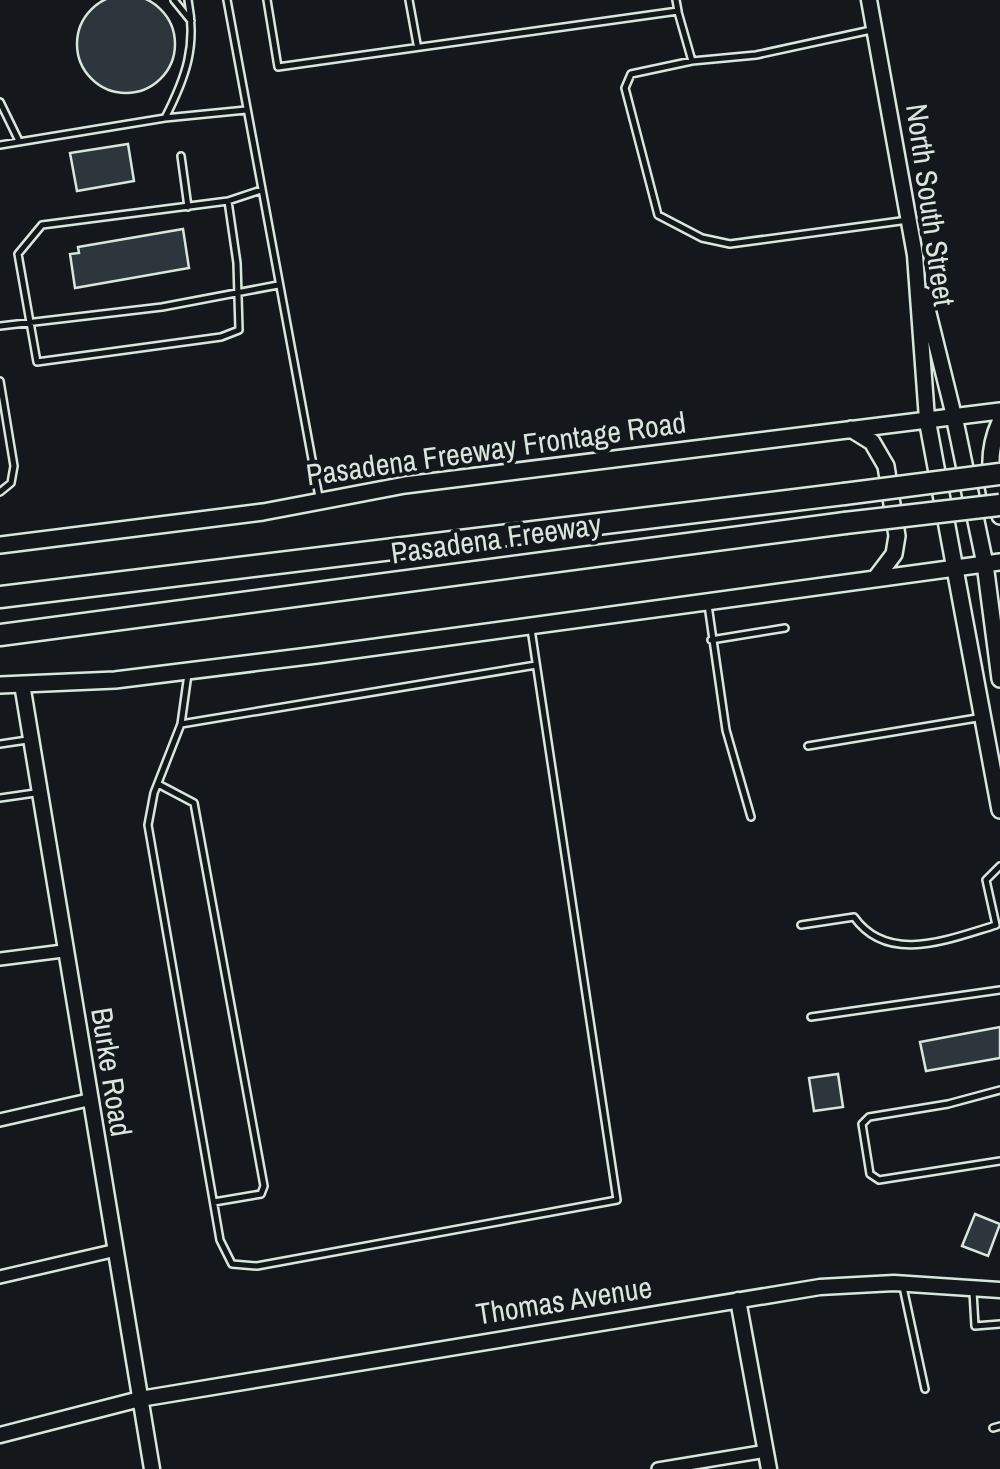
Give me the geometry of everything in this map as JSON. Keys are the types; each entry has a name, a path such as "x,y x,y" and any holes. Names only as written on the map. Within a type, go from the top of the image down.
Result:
{"highway":[{"name":"Pasadena Freeway","path":"0,596 1000,474"},
{"name":"Pasadena Freeway","path":"0,635 1000,505"}],"main road":[{"name":"Pasadena Freeway Frontage Road","path":"0,545 1000,411"},
{"path":"954,416 992,563 1000,679"},
{"path":"927,419 956,569 993,716 1000,810"},
{"path":"1000,422 990,445 991,482 1000,516"},
{"path":"851,429 881,452 889,484 896,536 894,554 874,579"},
{"path":"0,684 188,671 992,563"}],"street":[{"name":"North South Street","path":"869,0 915,255 927,419"},
{"path":"915,255 954,416"},
{"name":"Burke Road","path":"22,684 112,1251 152,1469"},
{"path":"0,960 63,951"},
{"path":"0,1120 88,1100"},
{"path":"0,1278 112,1251"},
{"name":"Thomas Avenue","path":"0,1435 140,1399 820,1287 903,1284 1000,1290"},
{"path":"738,1300 769,1469"},
{"path":"658,1469 766,1451"}],"lane":[{"path":"174,0 192,24"},
{"path":"165,118 192,54 188,0"},
{"path":"227,0 320,500"},
{"path":"267,0 278,67 416,44 678,11"},
{"path":"409,0 416,44"},
{"path":"676,0 692,62"},
{"path":"874,30 814,39 756,55 631,74 625,88 658,215 702,238 730,244 908,220"},
{"path":"0,102 18,139"},
{"path":"0,144 165,118 246,110"},
{"path":"181,156 188,206"},
{"path":"228,202 239,330 221,338 37,362 18,254 42,225 228,202 260,190"},
{"path":"0,326 162,307 278,285"},
{"path":"0,381 14,466 11,483 0,492"},
{"path":"708,604 726,730 751,817"},
{"path":"188,671 181,724 158,784 148,825 220,1240 232,1264 257,1266 616,1200 531,627"},
{"path":"711,640 785,628"},
{"path":"181,724 536,665"},
{"path":"808,746 993,716"},
{"path":"0,744 30,740"},
{"path":"158,784 194,803 264,1186 261,1194 214,1202"},
{"path":"0,798 38,792"},
{"path":"802,925 854,917 867,935 912,948 937,943 996,925 986,880 1000,866"},
{"path":"811,1018 1000,990"},
{"path":"1000,1090 868,1118 862,1124 870,1174 879,1180 1000,1160"},
{"path":"903,1284 925,1390"},
{"path":"974,1289 975,1326 1000,1324"}],"building":[{"path":"126,-5 145,-2 161,9 172,25 172,63 161,79 145,90 126,93 107,90 91,79 80,63 77,44 80,25 91,9 107,-2"},
{"path":"128,144 134,181 77,191 70,153"},
{"path":"183,229 189,268 75,288 70,254 79,253 78,247"},
{"path":"1000,1027 1000,1058 926,1071 920,1042"},
{"path":"838,1074 843,1107 814,1111 809,1078"},
{"path":"975,1214 1000,1224 988,1256 962,1246"}]}
